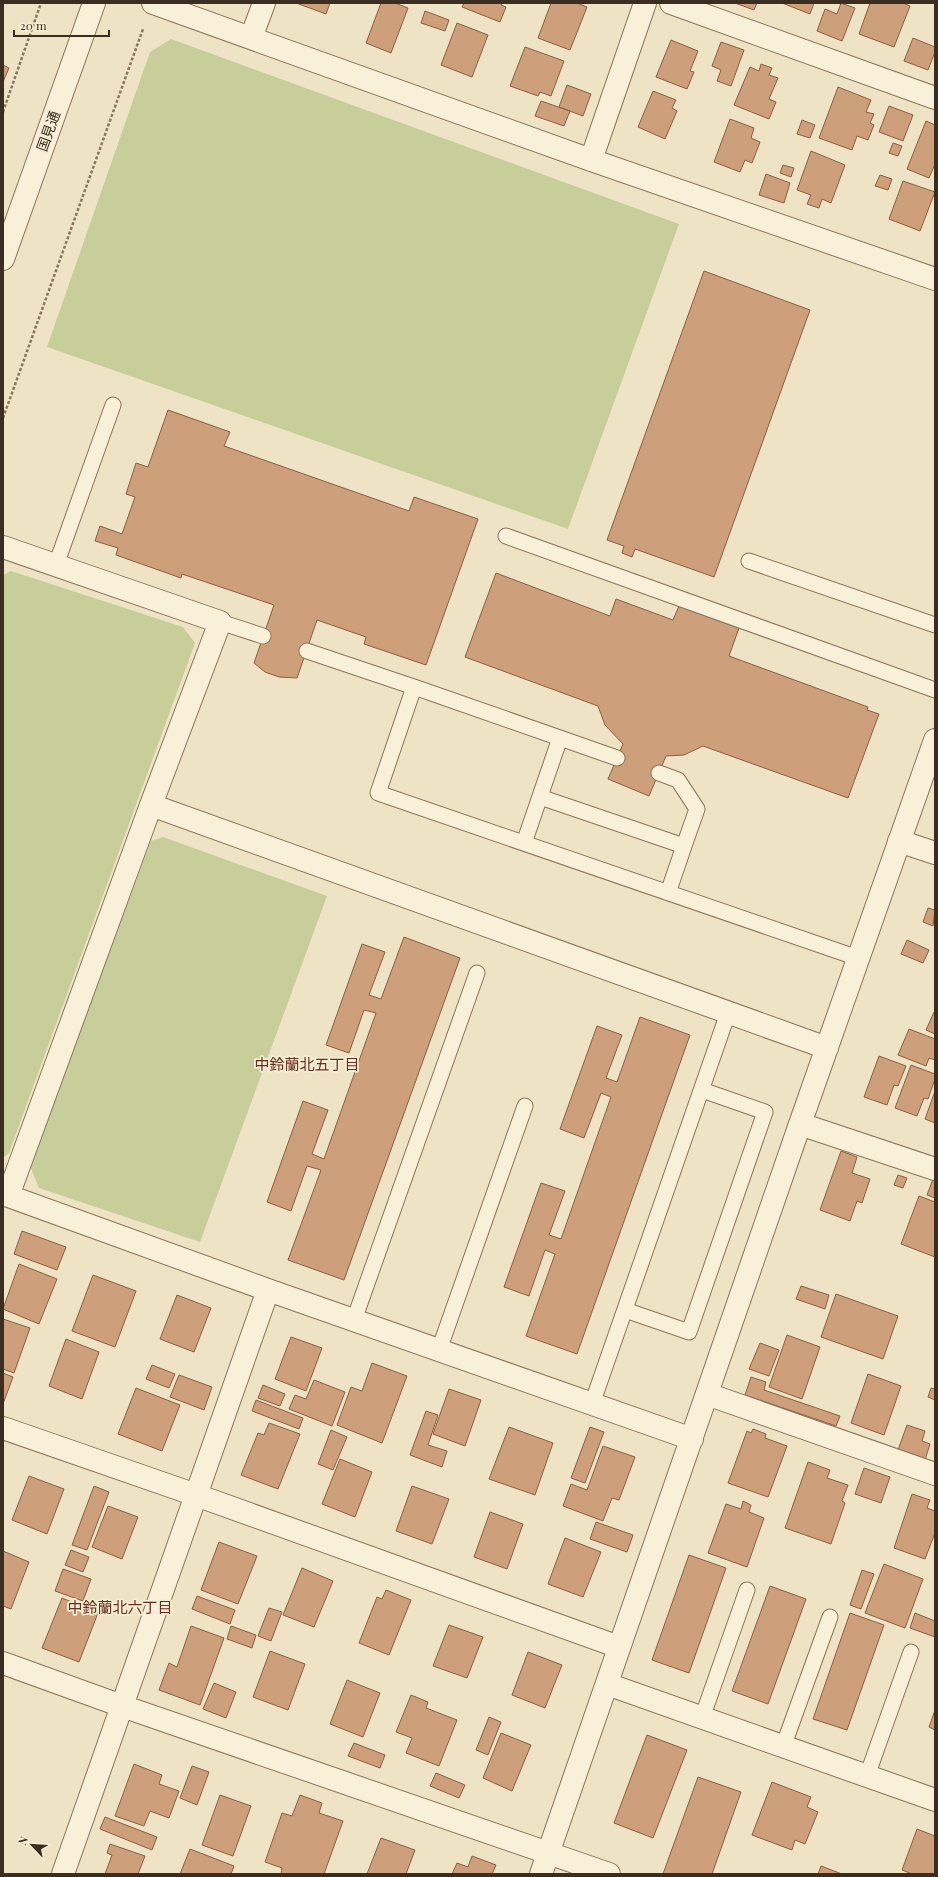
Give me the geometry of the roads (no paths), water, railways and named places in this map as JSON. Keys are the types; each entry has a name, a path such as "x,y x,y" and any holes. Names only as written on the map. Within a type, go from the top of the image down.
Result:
{"street":[{"name":"国見通","path":"3,259 94,3"},
{"path":"153,3 591,160 935,280"},
{"path":"251,38 264,3"},
{"path":"591,160 645,3"},
{"path":"671,3 935,98"},
{"path":"3,548 220,622 6,1195 268,1290 692,1439"},
{"path":"541,1874 800,1124 935,740"},
{"path":"151,805 827,1048"},
{"path":"899,841 935,853"},
{"path":"800,1124 935,1169"},
{"path":"63,1874 268,1290"},
{"path":"707,1394 935,1474"},
{"path":"3,1428 196,1495 620,1647"},
{"path":"3,1663 122,1706 609,1874"},
{"path":"607,1684 935,1800"}],"lane":[{"path":"56,565 113,405"},
{"path":"506,536 935,690"},
{"path":"749,561 935,626"},
{"path":"220,622 263,636"},
{"path":"306,651 414,686 617,758"},
{"path":"414,686 378,793 858,958"},
{"path":"524,843 560,738"},
{"path":"659,774 678,780 697,809 668,893"},
{"path":"540,796 684,846"},
{"path":"354,1320 477,973"},
{"path":"592,1404 728,1013"},
{"path":"625,1310 689,1332 765,1112 702,1090"},
{"path":"439,1350 525,1106"},
{"path":"702,1718 747,1590"},
{"path":"783,1747 830,1617"},
{"path":"867,1776 911,1652"}],"district":[{"name":"中鈴蘭北五丁目","path":"307,1064"},
{"name":"中鈴蘭北六丁目","path":"120,1607"}]}
